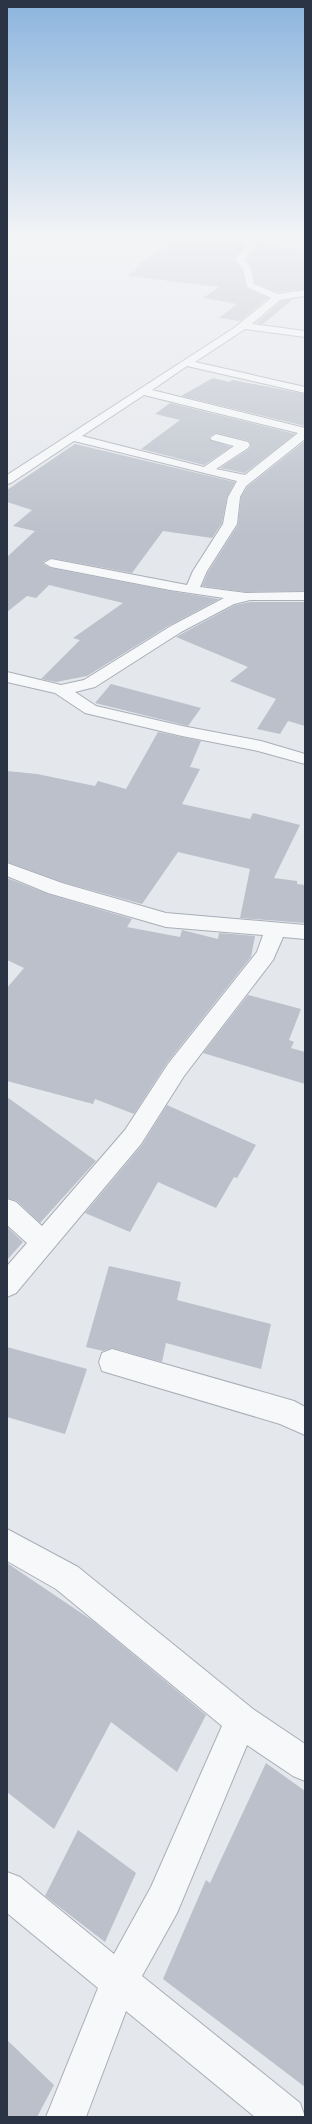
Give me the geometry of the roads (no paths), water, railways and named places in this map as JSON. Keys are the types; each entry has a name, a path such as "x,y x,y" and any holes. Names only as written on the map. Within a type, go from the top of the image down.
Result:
{"street":[{"path":"7,480 74,438 143,391 227,337"},
{"path":"186,363 305,390"},
{"path":"143,391 238,413 264,422 305,432"},
{"path":"192,590 214,548 230,524 234,497 241,484 305,432"},
{"path":"74,438 206,471 248,479"},
{"path":"206,471 244,445 216,438"},
{"path":"51,563 95,570 192,590 250,596 305,596"},
{"path":"60,690 89,684 176,629 229,601 250,596"},
{"path":"7,677 60,690 91,710 182,731 261,746 305,759"},
{"path":"7,869 55,888 166,920 275,931 305,932"},
{"path":"7,1285 133,1137 176,1070 266,955 275,931"},
{"path":"7,1210 43,1242"},
{"path":"112,1362 284,1411 305,1422"},
{"path":"7,1544 67,1578 241,1721 305,1764"},
{"path":"66,2117 119,1982 164,1900 241,1721"},
{"path":"7,1890 286,2117"}]}
